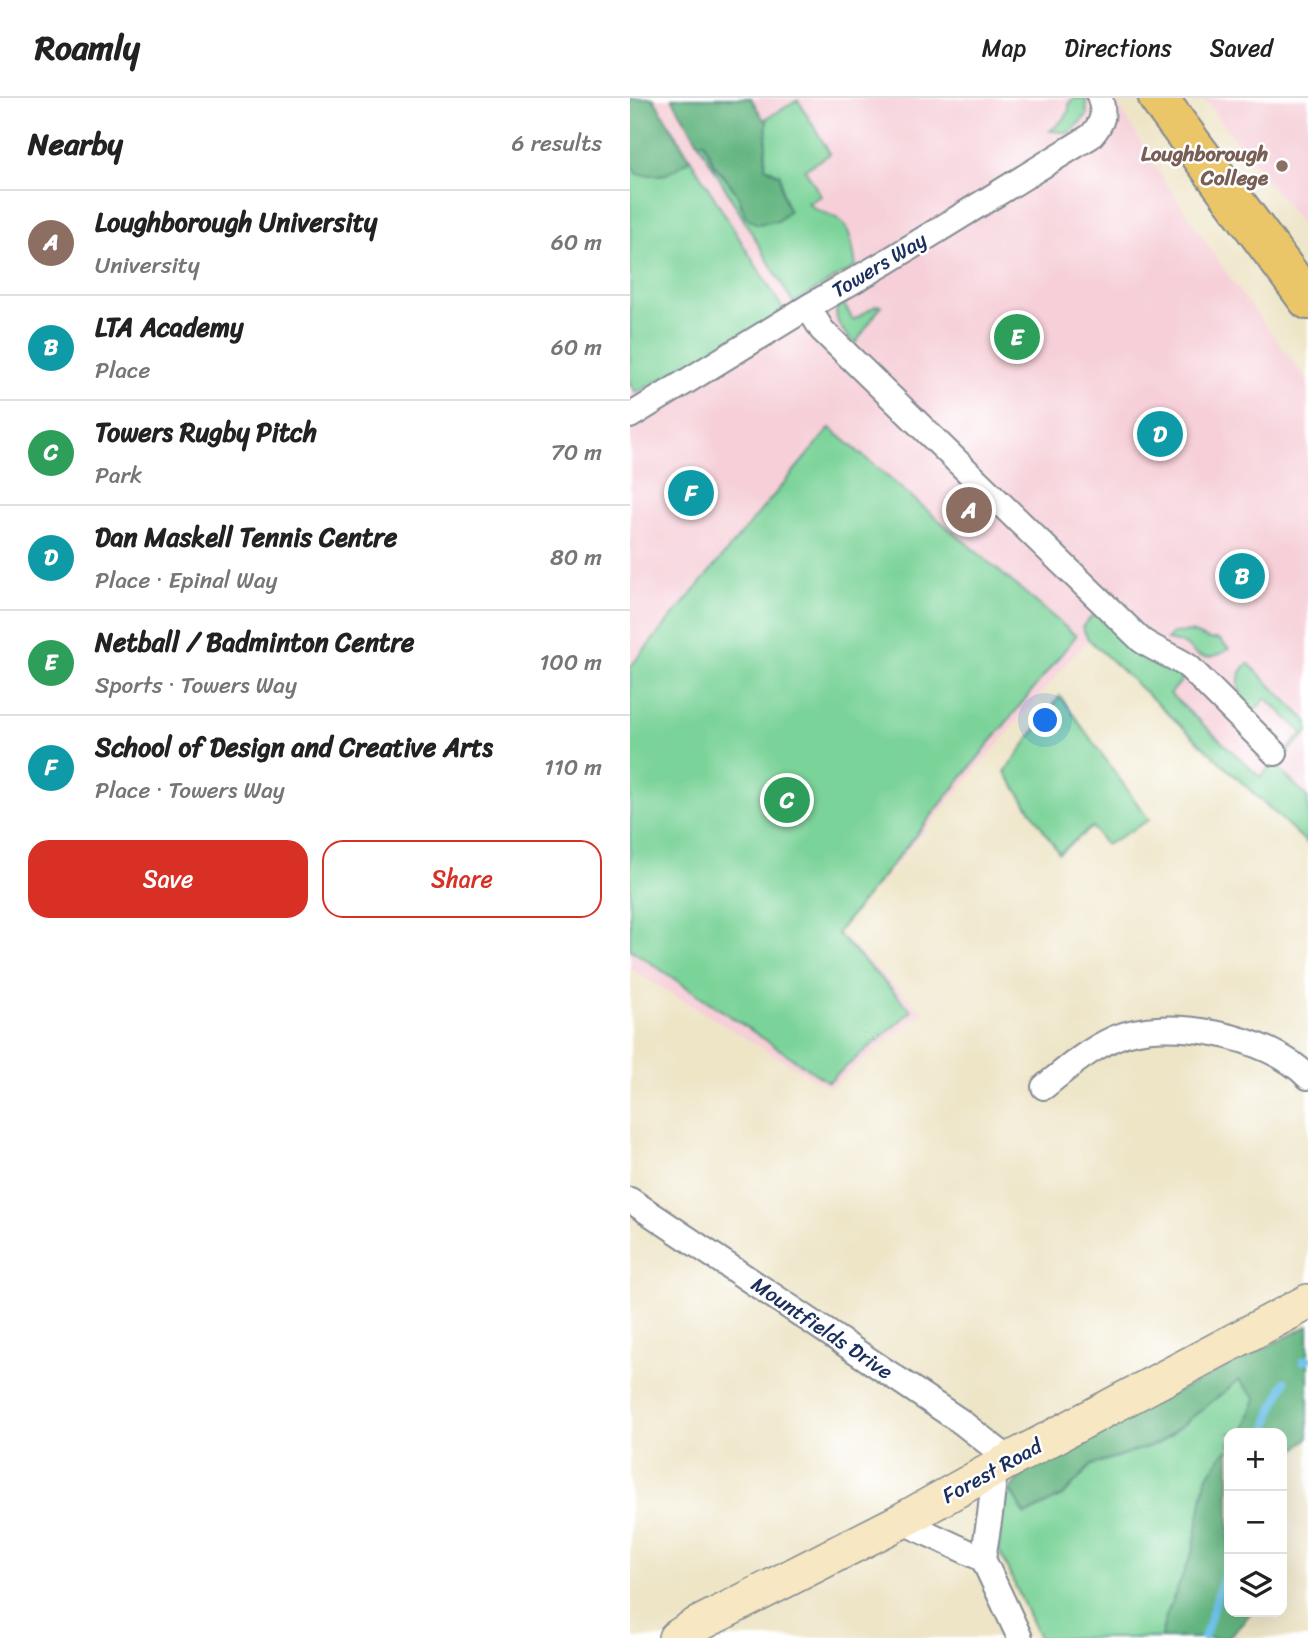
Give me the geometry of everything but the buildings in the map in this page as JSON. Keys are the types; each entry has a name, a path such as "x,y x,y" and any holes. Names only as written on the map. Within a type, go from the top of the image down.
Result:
{"main road":[{"path":"1158,98 1308,300"}],"street":[{"name":"Towers Way","path":"630,416 1091,136 1101,123 1103,111 1100,98"},
{"path":"808,307 822,330 1141,640 1189,667 1275,753"},
{"path":"1044,1087 1084,1055 1117,1037 1154,1029 1196,1030 1232,1037 1274,1054 1308,1077"},
{"name":"Mountfields Drive","path":"630,1200 961,1421 1002,1465"},
{"name":"Forest Road","path":"676,1638 901,1521 1308,1302"},
{"path":"1002,1465 983,1559 1020,1638"},
{"path":"901,1521 983,1559"}],"shaded area":[{"path":"630,98 1112,98 1237,288 1308,381 1308,844 1088,639 837,933 924,1012 829,1088 630,969"},
{"name":"Loughborough College","path":"1203,98 1308,98 1308,234"}],"green space":[{"path":"630,98 653,98 784,311 636,393 630,386"},
{"path":"630,98 653,98 690,159 666,174 637,174 630,164"},
{"path":"672,98 751,98 764,120 767,118 765,167 780,175 782,193 789,211 778,221 757,224 745,216 739,197 714,164 704,142 698,142"},
{"path":"1074,98 1086,98 1087,115 1070,133 1050,131 1066,115 1069,103"},
{"path":"798,100 830,154 805,169 821,196 808,203 843,223 851,240 856,266 793,303 698,142 704,142 713,163 733,188 741,206 788,210 780,175 765,167 767,118"},
{"path":"841,299 853,320 877,305 881,306 855,344 842,329 837,318 836,312"},
{"path":"830,428 1076,636 837,933 912,1011 828,1082 630,949 630,667"},
{"path":"1095,613 1146,658 1175,670 1183,679 1170,694 1260,777 1274,763 1308,798 1308,844 1088,639 1082,627"},
{"path":"1191,632 1209,639 1219,639 1229,649 1218,655 1205,657 1197,655 1184,644 1167,640 1173,633"},
{"path":"1248,663 1308,722 1308,732 1287,753 1303,733 1266,698 1254,711 1249,705 1241,694 1238,682"},
{"path":"1060,696 1149,820 1106,845 1092,827 1059,853 1005,772"},
{"path":"1308,1326 1308,1438 1287,1457 1287,1428 1246,1428 1256,1398 1239,1380 1159,1443 1091,1465 1064,1495 1025,1515 1010,1489 1028,1466"},
{"path":"1239,1380 1256,1398 1246,1428 1224,1428 1224,1453 1206,1479 1193,1551 1166,1616 1161,1638 1039,1638 999,1550 1000,1514 1010,1489 1024,1514 1064,1495 1091,1465 1160,1443"},
{"path":"1223,1454 1224,1617 1247,1617 1227,1638 1161,1638 1166,1616 1193,1551 1206,1479"}],"waterway":[{"path":"1303,1361 1308,1359"},
{"path":"1267,1428 1285,1382"},
{"path":"1204,1638 1224,1575"}],"place":[{"name":"Loughborough College","path":"1282,166"},
{"name":"Netball / Badminton Centre","path":"1017,337"},
{"name":"Dan Maskell Tennis Centre","path":"1160,434"},
{"name":"School of Design and Creative Arts","path":"691,493"},
{"name":"Loughborough University","path":"969,510"},
{"name":"LTA Academy","path":"1242,576"},
{"name":"Towers Rugby Pitch","path":"787,800"}]}
